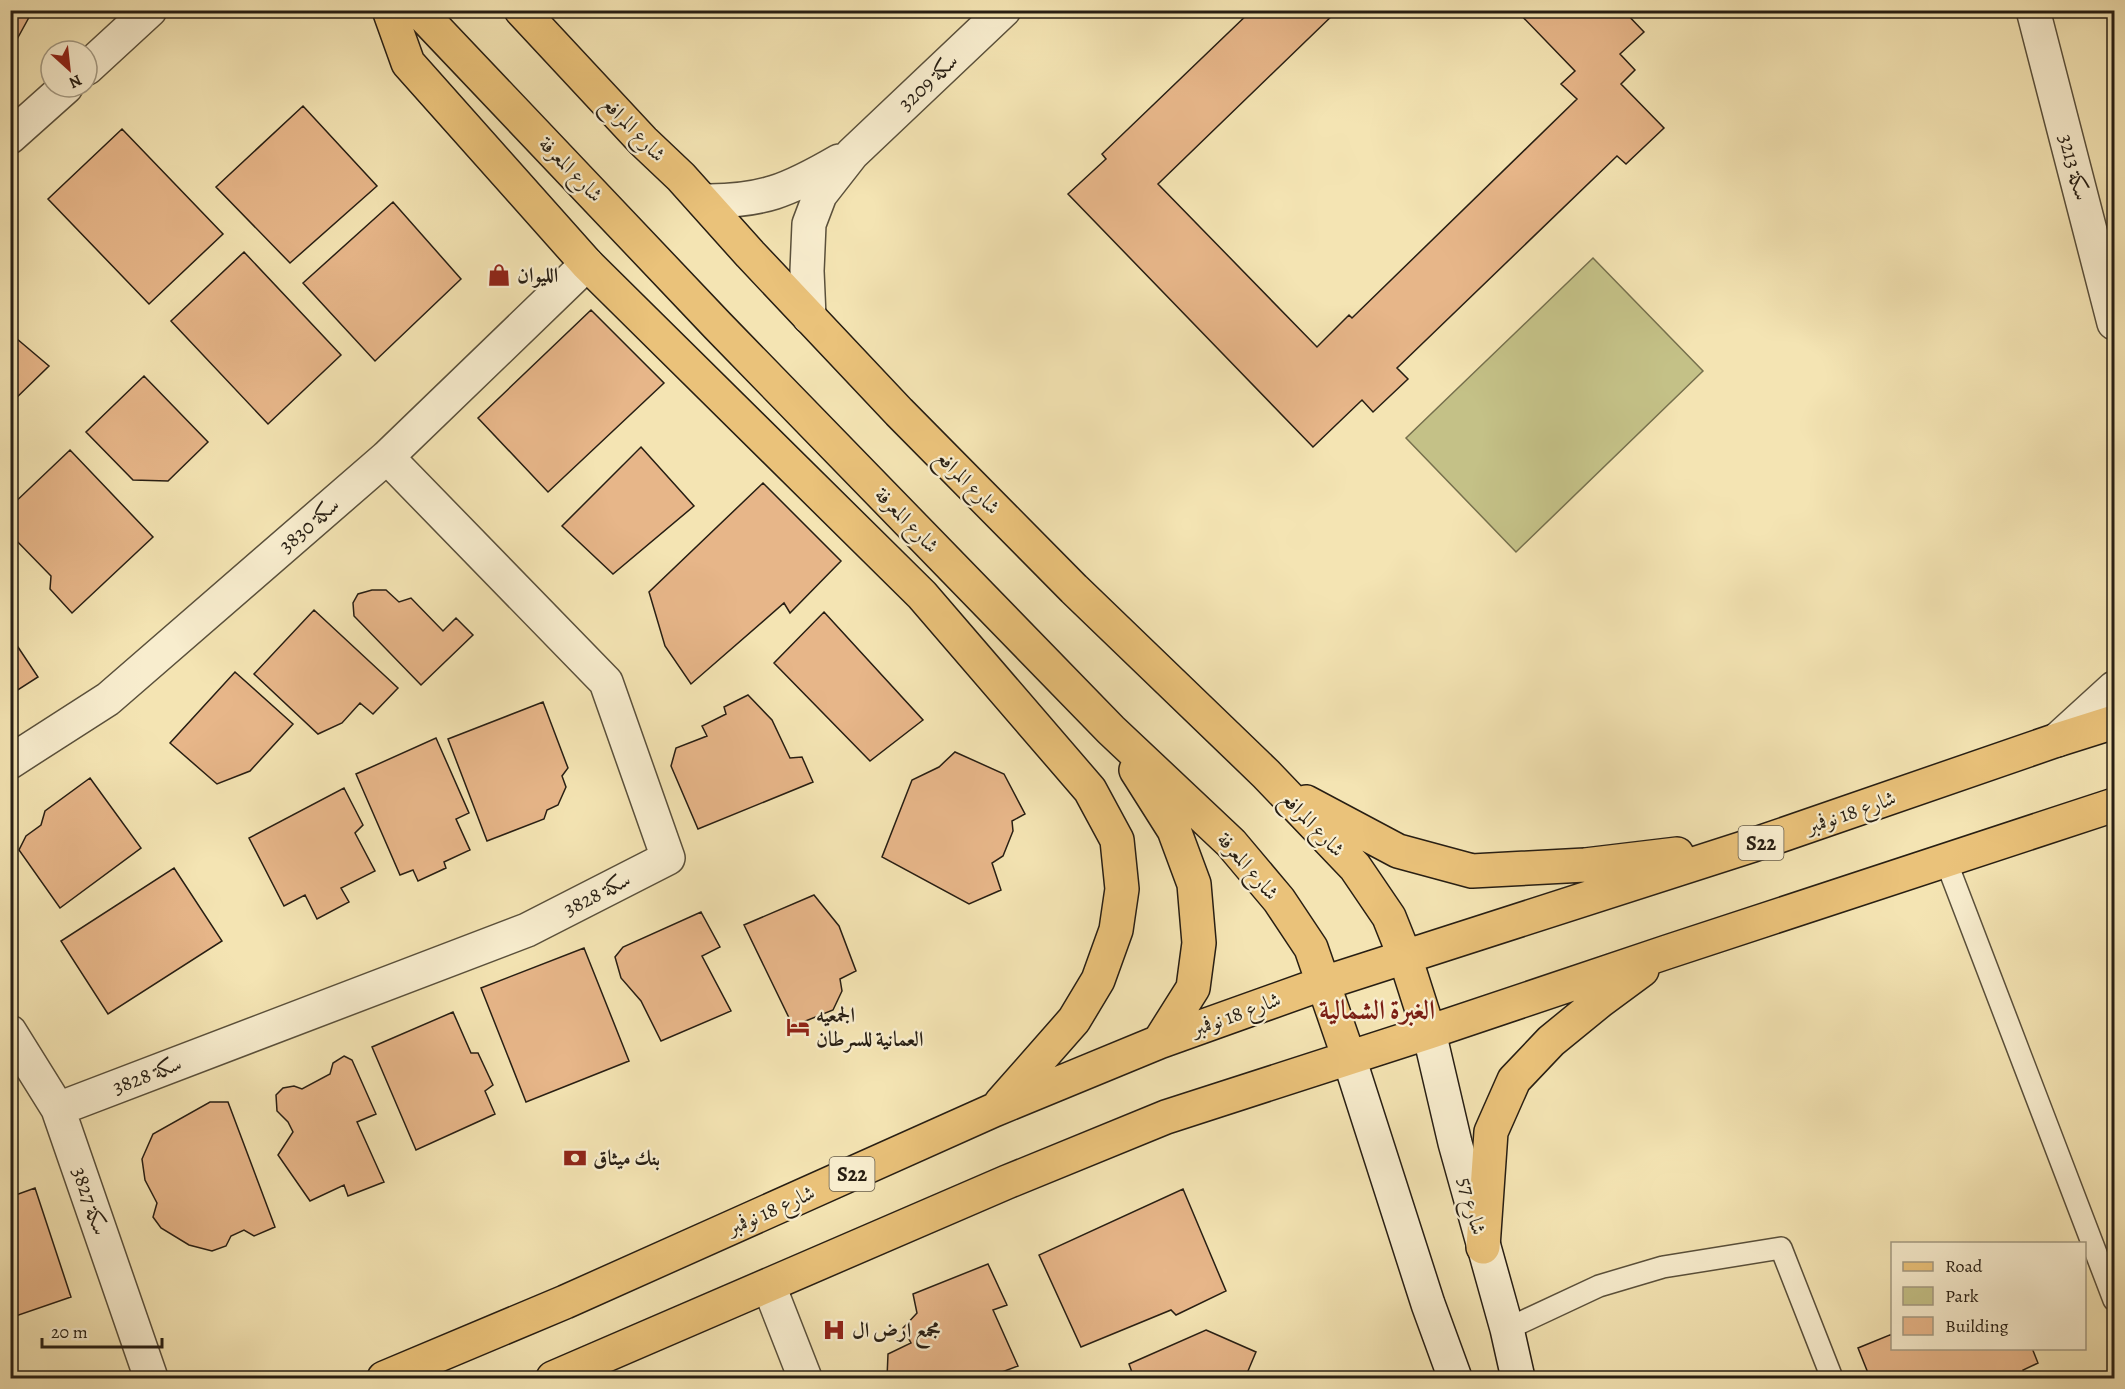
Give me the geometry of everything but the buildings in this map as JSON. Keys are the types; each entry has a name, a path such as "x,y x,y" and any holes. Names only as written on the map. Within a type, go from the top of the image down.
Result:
{"main road":[{"path":"389,10 408,63 586,264 922,595 1090,790 1117,840 1122,889 1116,930 1098,980 1074,1020 994,1110"},
{"name":"شارع المعرفة","path":"418,10 718,326 1111,730 1231,843 1272,892 1311,948 1349,1058"},
{"name":"شارع المرافع","path":"521,10 643,141 681,177 899,412 1065,581 1266,774 1355,867 1389,917 1405,957"},
{"name":"شارع 18 نوفمبر","path":"384,1378 576,1297 994,1110 1159,1042 1324,983 1753,845 2115,722"},
{"path":"1111,730 1174,830 1194,884 1199,943 1193,988 1159,1042"},
{"path":"1266,774 1312,806 1398,851 1472,871 1585,865 1753,845"},
{"path":"553,1378 1006,1182 1166,1117 2115,805"},
{"path":"1483,1246 1491,1132 1515,1080 1551,1041 1600,1001 1667,952"},
{"path":"1405,957 1430,1032"}],"street":[{"path":"99,57 150,10"},
{"name":"سكة 3209","path":"809,317 807,272 809,224 820,195 852,154 1004,10"},
{"name":"سكة 3213","path":"2033,10 2115,323"},
{"path":"10,137 53,99"},
{"name":"سكة 3209","path":"703,201 729,202 764,196 800,184 852,154"},
{"name":"سكة 3830","path":"10,762 108,699 387,457 586,264"},
{"name":"سكة 3828","path":"58,1109 527,930 668,858 606,682 387,457"},
{"path":"2057,740 2115,688"},
{"name":"سكة 3827","path":"10,1032 58,1109 151,1378"},
{"name":"شارع 57","path":"1430,1032 1518,1378"},
{"path":"1349,1058 1428,1304 1455,1378"},
{"path":"769,1286 805,1378"}],"lane":[{"path":"2073,819 2115,823"},
{"path":"1946,861 2115,1300"},
{"path":"1507,1329 1599,1286 1663,1267 1781,1248 1832,1378"}],"green space":[{"path":"1593,258 1703,371 1516,552 1406,438"}],"waterway":[{"path":"2113,1034 2114,1039"}],"place":[{"name":"الليوان","path":"499,275"},
{"name":"الجمعيه العمانية للسرطان","path":"798,1027"},
{"name":"بنك ميثاق","path":"575,1158"},
{"name":"مجمع ارض ال","path":"834,1330"}],"district":[{"name":"الغبرة الشمالية","path":"1377,1010"}]}
